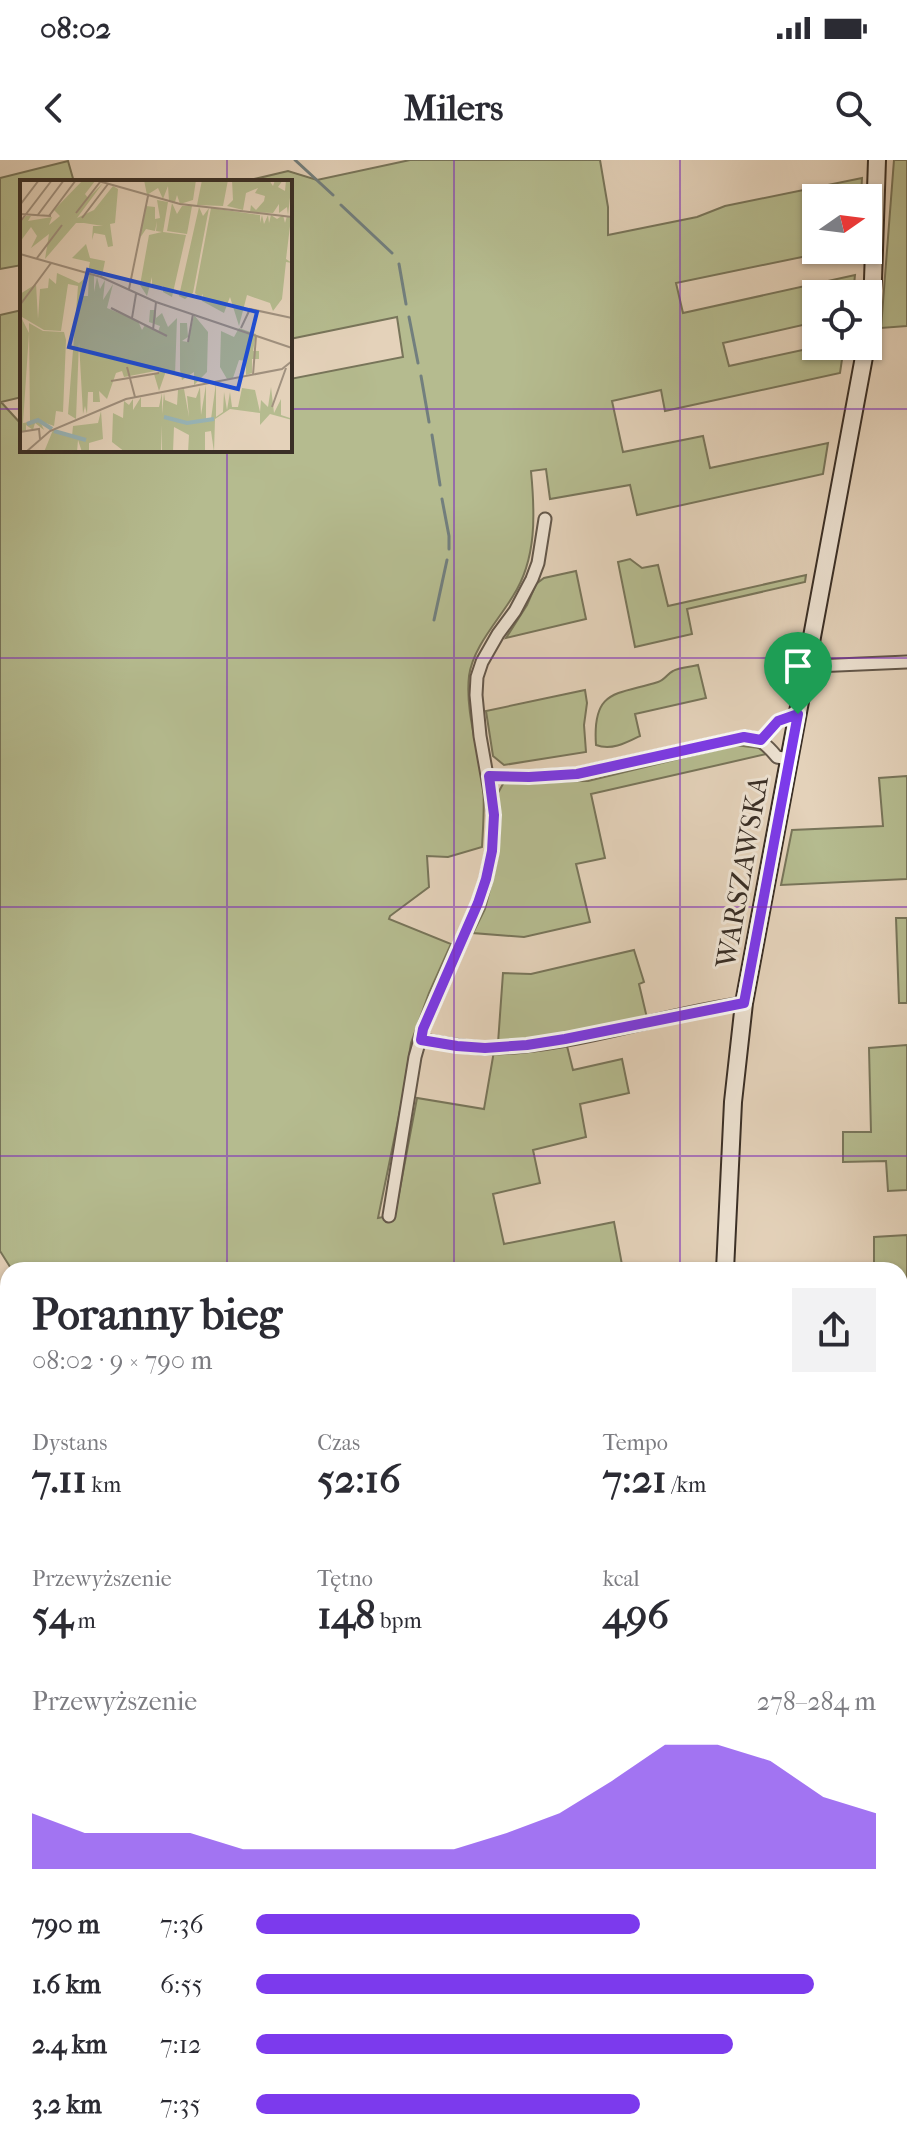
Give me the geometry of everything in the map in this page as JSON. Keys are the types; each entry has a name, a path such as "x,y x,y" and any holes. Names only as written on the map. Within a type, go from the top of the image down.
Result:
{"main road":[{"path":"873,280 877,160"},
{"name":"WARSZAWSKA","path":"725,1262 733,1102 744,1003 863,360"}],"street":[{"path":"389,1216 415,1057 423,1029 478,903 492,851 494,815 479,722 477,677 482,662 532,579 538,563 545,519"},
{"path":"808,663 815,666 907,662"},
{"path":"761,740 778,721 798,714"},
{"path":"489,776 577,774 744,737 761,740 777,757 789,759"},
{"path":"421,1040 485,1048 527,1045 744,1003"}],"green space":[{"path":"410,160 600,160 608,207 608,235 697,217 725,206 802,190 802,257 676,283 683,313 802,287 802,325 723,343 729,366 802,350 802,360 842,360 840,373 665,411 661,390 612,401 623,452 703,436 710,468 828,443 823,474 637,515 630,485 550,499 546,469 531,471 533,519 526,567 513,596 475,655 469,676 471,717 483,786 482,847 448,857 427,856 429,887 389,919 451,944 411,1043 378,1218 395,1215 417,1098 484,1109 494,1051 566,1042 573,1070 622,1059 629,1093 580,1104 586,1137 533,1150 540,1183 493,1194 504,1244 614,1222 622,1262 7,1262 0,1251 0,315 20,310 20,397 1,402 20,423 20,452 292,452 292,379 403,357 397,317 292,339 292,180 250,180 288,171 317,180"},
{"path":"894,160 907,160 907,326 882,328"},
{"path":"68,161 73,180 20,180 20,265 0,269 0,178"},
{"path":"862,178 862,184 833,184"},
{"path":"855,275 854,280 832,280"},
{"path":"630,559 642,568 658,565 668,606 806,575 805,582 687,609 692,634 635,647 618,562"},
{"path":"576,571 586,619 506,638 536,584 544,578"},
{"path":"698,665 706,698 635,714 640,736 613,747 596,745 598,713 610,697 660,681 676,670"},
{"path":"585,690 586,752 504,765 493,756 486,711"},
{"path":"735,745 771,753 591,794 605,858 576,864 590,922 524,937 473,933 485,909 493,877 500,814 498,793 504,782 588,781"},
{"path":"907,776 907,879 781,885 792,830 883,826 879,778"},
{"path":"896,918 907,918 907,1003 899,1003"},
{"path":"634,950 644,982 639,984 647,1018 498,1043 503,973 531,974"},
{"path":"907,1045 907,1190 888,1191 886,1161 843,1162 843,1132 871,1132 869,1048"},
{"path":"907,1235 907,1262 874,1262 874,1237"}],"waterway":[{"path":"295,160 333,195"},
{"path":"341,205 392,253"},
{"path":"399,264 406,304"},
{"path":"409,317 418,363"},
{"path":"421,376 429,422"},
{"path":"432,435 440,485"},
{"path":"442,499 449,549"},
{"path":"434,620 447,560"}],"route":[{"path":"798,714 744,1003 527,1045 485,1048 421,1040 486,879 492,851 494,815 489,776 577,774 744,737 761,740 782,718 798,714"}]}
